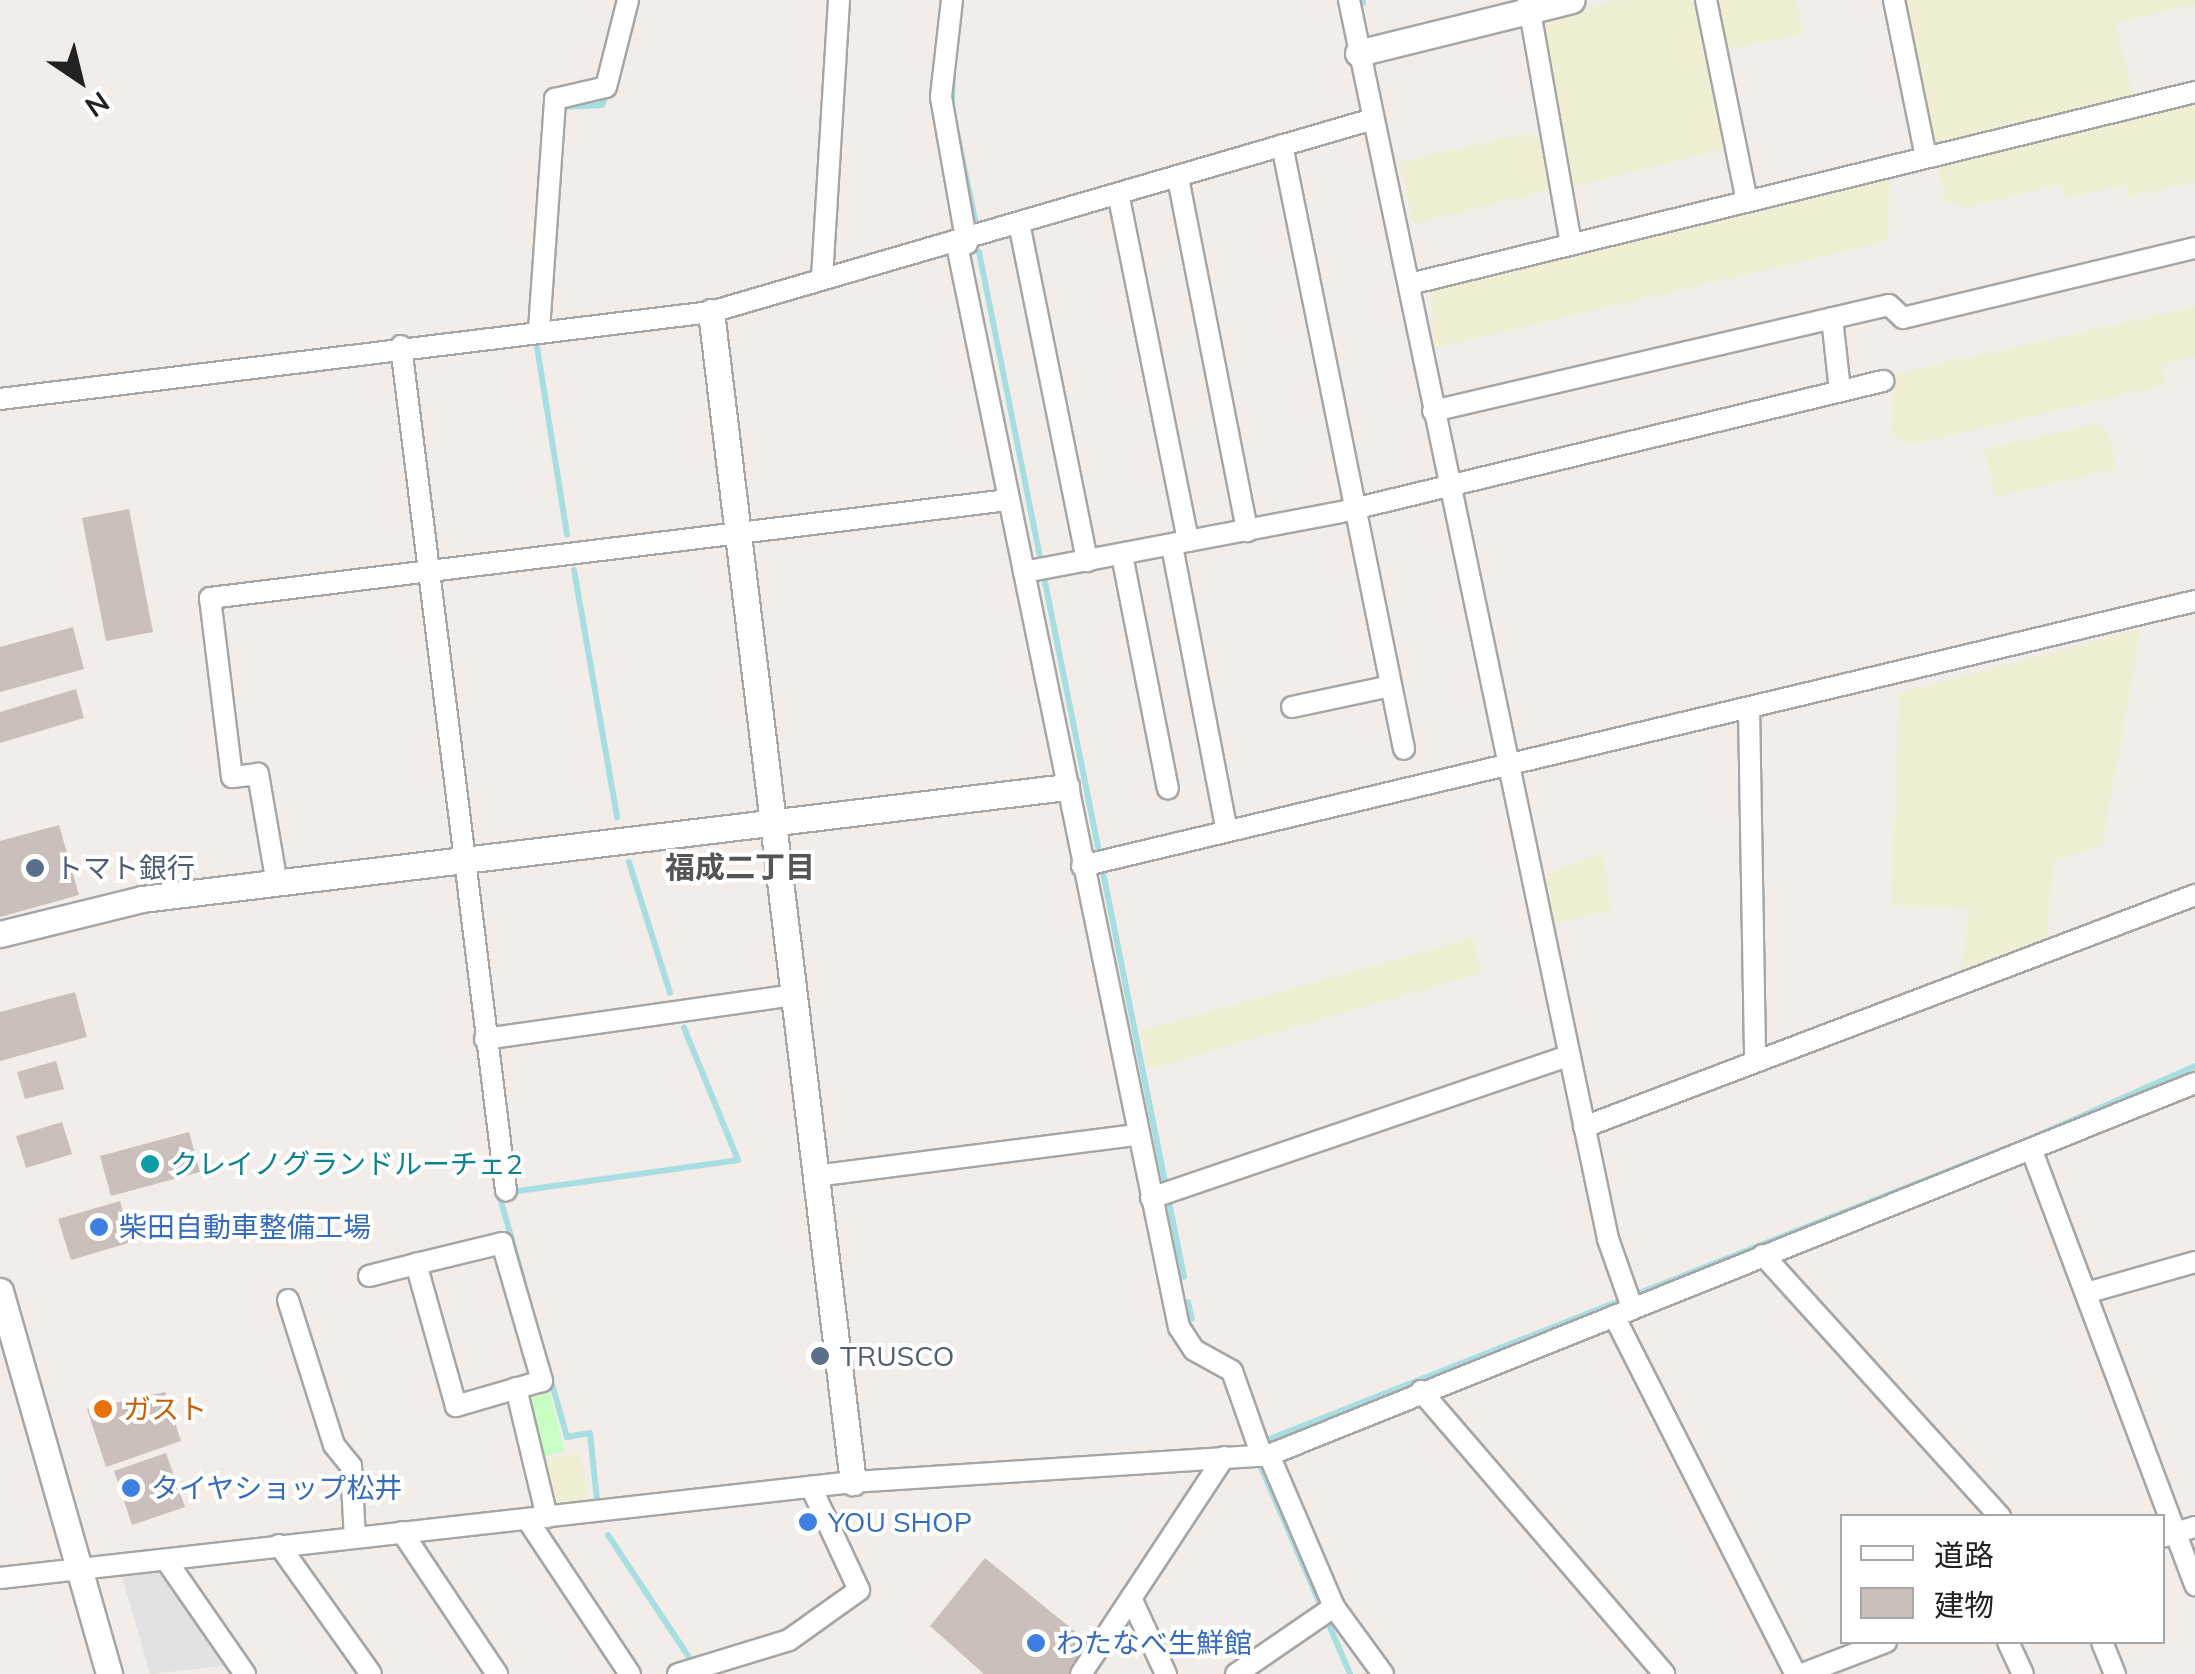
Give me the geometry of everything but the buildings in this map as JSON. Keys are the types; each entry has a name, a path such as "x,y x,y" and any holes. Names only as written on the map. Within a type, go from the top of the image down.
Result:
{"street":[{"path":"539,330 555,98 606,87 628,0"},
{"path":"822,278 839,0"},
{"path":"952,0 941,96 962,245 1008,500 1035,570 1066,786 1093,864 1136,1135 1161,1194 1179,1327 1194,1350 1232,1371 1327,1612 1384,1674"},
{"path":"1348,0 1410,284 1506,766 1625,1302 1799,1674 1881,1644"},
{"path":"1358,52 1529,5 1572,0"},
{"path":"1706,0 1747,201"},
{"path":"1894,0 1926,158"},
{"path":"1529,5 1571,244"},
{"path":"1410,284 2195,92"},
{"path":"0,400 401,346 711,312 822,278 962,245 1373,119"},
{"path":"1282,145 1404,749"},
{"path":"1178,178 1247,531"},
{"path":"1119,198 1227,831"},
{"path":"1020,228 1086,561"},
{"path":"1434,411 1889,305 1903,318 2195,248"},
{"path":"711,312 853,1482"},
{"path":"1832,318 1840,391"},
{"path":"401,346 462,863 506,1190"},
{"path":"1035,570 1247,531 1883,381"},
{"path":"277,884 258,774 232,777 210,598 1008,500"},
{"path":"1122,554 1168,789"},
{"path":"1093,864 2195,601"},
{"path":"1292,707 1391,686"},
{"path":"1749,708 1755,1061"},
{"path":"0,934 89,908 1066,786"},
{"path":"1584,1127 2195,895"},
{"path":"485,1039 794,995"},
{"path":"1161,1194 1568,1056"},
{"path":"0,1578 853,1482 1266,1455 1625,1302 1764,1255 2195,1083"},
{"path":"815,1176 1136,1135"},
{"path":"2032,1151 2178,1532 2195,1586"},
{"path":"369,1276 416,1264 502,1243 542,1381 456,1406 416,1264"},
{"path":"1764,1255 1998,1514"},
{"path":"2086,1292 2195,1262"},
{"path":"1,1296 109,1674"},
{"path":"288,1300 334,1445 351,1466 356,1537"},
{"path":"516,1388 537,1518 630,1674"},
{"path":"1421,1390 1664,1674"},
{"path":"1081,1674 1224,1456"},
{"path":"678,1674 789,1640 859,1590 811,1487"},
{"path":"402,1532 497,1674"},
{"path":"279,1545 371,1674"},
{"path":"166,1560 245,1674"},
{"path":"1131,1598 1166,1674"},
{"path":"1236,1674 1327,1612"},
{"path":"2009,1644 2023,1674"},
{"path":"2103,1644 2114,1674"}],"shaded area":[{"path":"1621,0 1696,0 1724,149 1572,187 1542,30 1555,15"},
{"path":"1717,0 1796,0 1803,34 1726,50"},
{"path":"1902,0 2195,0 2195,5 2115,23 2135,101 1942,148 1933,145"},
{"path":"2195,102 2195,182 2128,197 2127,185 2065,198 2060,184 1968,207 1946,202 1937,162"},
{"path":"1523,134 1541,140 1550,190 1413,224 1400,162"},
{"path":"1889,180 1888,241 1434,348 1431,284"},
{"path":"2195,307 2195,356 2162,365 2165,385 1909,445 1891,434 1895,374"},
{"path":"2095,424 2108,432 2117,469 1995,497 1984,449"},
{"path":"2141,629 2102,846 2054,860 2046,941 1961,973 1969,909 1891,905 1899,693"},
{"path":"1602,853 1612,910 1554,924 1547,874"},
{"path":"1473,938 1481,973 1149,1069 1140,1031"},
{"path":"579,1452 590,1503 553,1511 541,1461"},
{"path":"164,1571 231,1665 150,1674 121,1573"}],"green space":[{"path":"549,1389 565,1451 540,1458 524,1395"}],"waterway":[{"path":"952,105 953,78"},
{"path":"562,107 602,105 607,93"},
{"path":"956,128 977,229"},
{"path":"979,252 1184,1277"},
{"path":"537,347 567,535"},
{"path":"574,570 617,817"},
{"path":"629,862 670,993"},
{"path":"511,1192 738,1160 684,1028"},
{"path":"2025,1141 2195,1066"},
{"path":"1270,1439 2004,1149"},
{"path":"499,1194 524,1283"},
{"path":"1188,1302 1192,1319"},
{"path":"550,1377 567,1437 590,1433 597,1501"},
{"path":"1261,1467 1350,1674"},
{"path":"608,1535 688,1656"}],"place":[{"name":"トマト銀行","path":"35,868"},
{"name":"クレイノグランドルーチェ2","path":"150,1164"},
{"name":"柴田自動車整備工場","path":"99,1227"},
{"name":"TRUSCO","path":"820,1356"},
{"name":"ガスト","path":"103,1409"},
{"name":"タイヤショップ松井","path":"131,1488"},
{"name":"YOU SHOP","path":"808,1522"},
{"name":"わたなべ生鮮館","path":"1036,1643"}],"district":[{"name":"福成二丁目","path":"740,867"}]}
